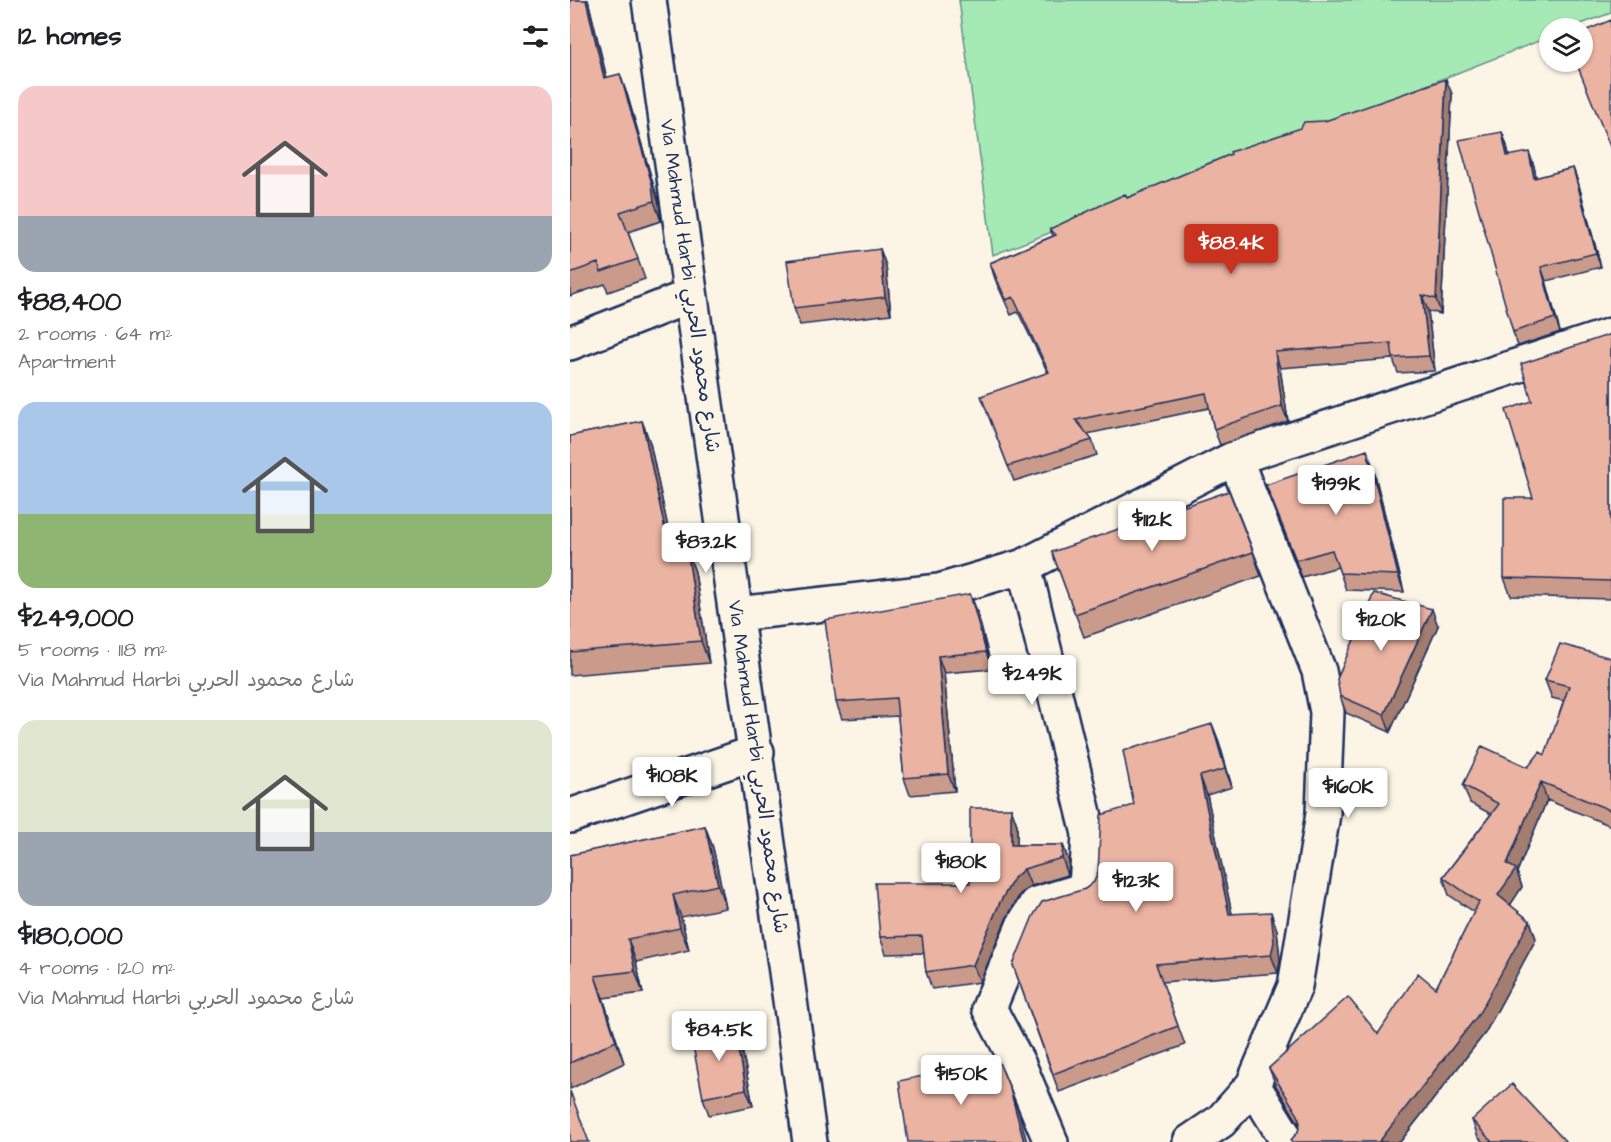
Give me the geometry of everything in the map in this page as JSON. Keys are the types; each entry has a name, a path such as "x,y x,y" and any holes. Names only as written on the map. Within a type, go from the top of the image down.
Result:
{"street":[{"name":"Via Mahmud Harbi شارع محمود الحربي","path":"649,0 757,752 810,1142"},
{"path":"570,342 690,296"},
{"path":"737,614 939,591 1024,566 1235,458 1611,335"},
{"path":"1190,1142 1221,1121 1253,1085 1294,986 1323,814 1327,712 1319,671 1235,458"},
{"path":"1024,566 1089,834 1086,889 1036,904 1023,926 989,1008 1019,1065 1051,1142"},
{"path":"570,816 757,752"},
{"path":"1253,1085 1288,1142"}],"green space":[{"path":"959,0 1611,0 1611,13 1593,20 1539,18 1539,41 993,255"}],"building":[{"path":"570,0 586,0 604,78 620,74 652,184 654,201 620,212 638,259 601,272 598,263 570,273"},
{"path":"1611,20 1611,149 1580,72 1593,72 1593,27"},
{"path":"1446,79 1436,299 1422,295 1429,356 1393,358 1391,343 1275,352 1282,406 1214,429 1206,393 1076,420 1092,440 1008,466 981,396 1049,372 1013,297 1006,300 990,263 1056,235 1050,229 1125,194 1127,198 1231,154 1230,152 1301,128 1304,122 1325,121"},
{"path":"1502,132 1507,156 1529,152 1534,178 1573,168 1596,253 1541,267 1555,318 1513,332 1459,140"},
{"path":"880,249 885,297 794,308 787,261"},
{"path":"1611,334 1611,581 1504,578 1504,498 1533,498 1506,410 1532,401 1521,364"},
{"path":"642,421 670,553 687,550 701,641 570,652 570,436"},
{"path":"1367,450 1398,575 1340,573 1332,550 1296,560 1266,485"},
{"path":"1229,491 1253,552 1075,614 1052,552"},
{"path":"1374,593 1432,609 1384,715 1340,696 1337,679"},
{"path":"970,594 986,652 938,656 948,774 904,778 896,698 836,702 825,620"},
{"path":"1560,644 1611,658 1610,810 1541,782 1507,864 1516,869 1498,895 1530,921 1478,1015 1379,1142 1292,1142 1300,1123 1298,1115 1269,1068 1348,997 1378,1034 1418,973 1436,988 1479,902 1443,877 1499,804 1463,785 1482,746 1528,767 1540,752 1545,755 1569,686 1545,680"},
{"path":"1212,724 1225,769 1200,776 1229,914 1271,912 1274,942 1271,955 1156,964 1178,1026 1053,1074 1013,965 1033,916 1042,902 1085,889 1094,882 1098,872 1101,815 1134,805 1123,751"},
{"path":"970,808 1011,808 1011,845 1063,845 1062,858 1024,869 1014,878 1000,902 973,965 926,972 922,936 880,937 875,883 970,883"},
{"path":"705,826 718,885 673,895 680,928 628,939 635,971 595,976 616,1041 570,1063 570,855"},
{"path":"735,1027 746,1089 703,1098 691,1035"},
{"path":"998,1060 1010,1089 1024,1142 908,1142 899,1081"},
{"path":"1512,1084 1566,1142 1492,1142 1472,1120"},
{"path":"570,1091 589,1142 570,1142"}]}
